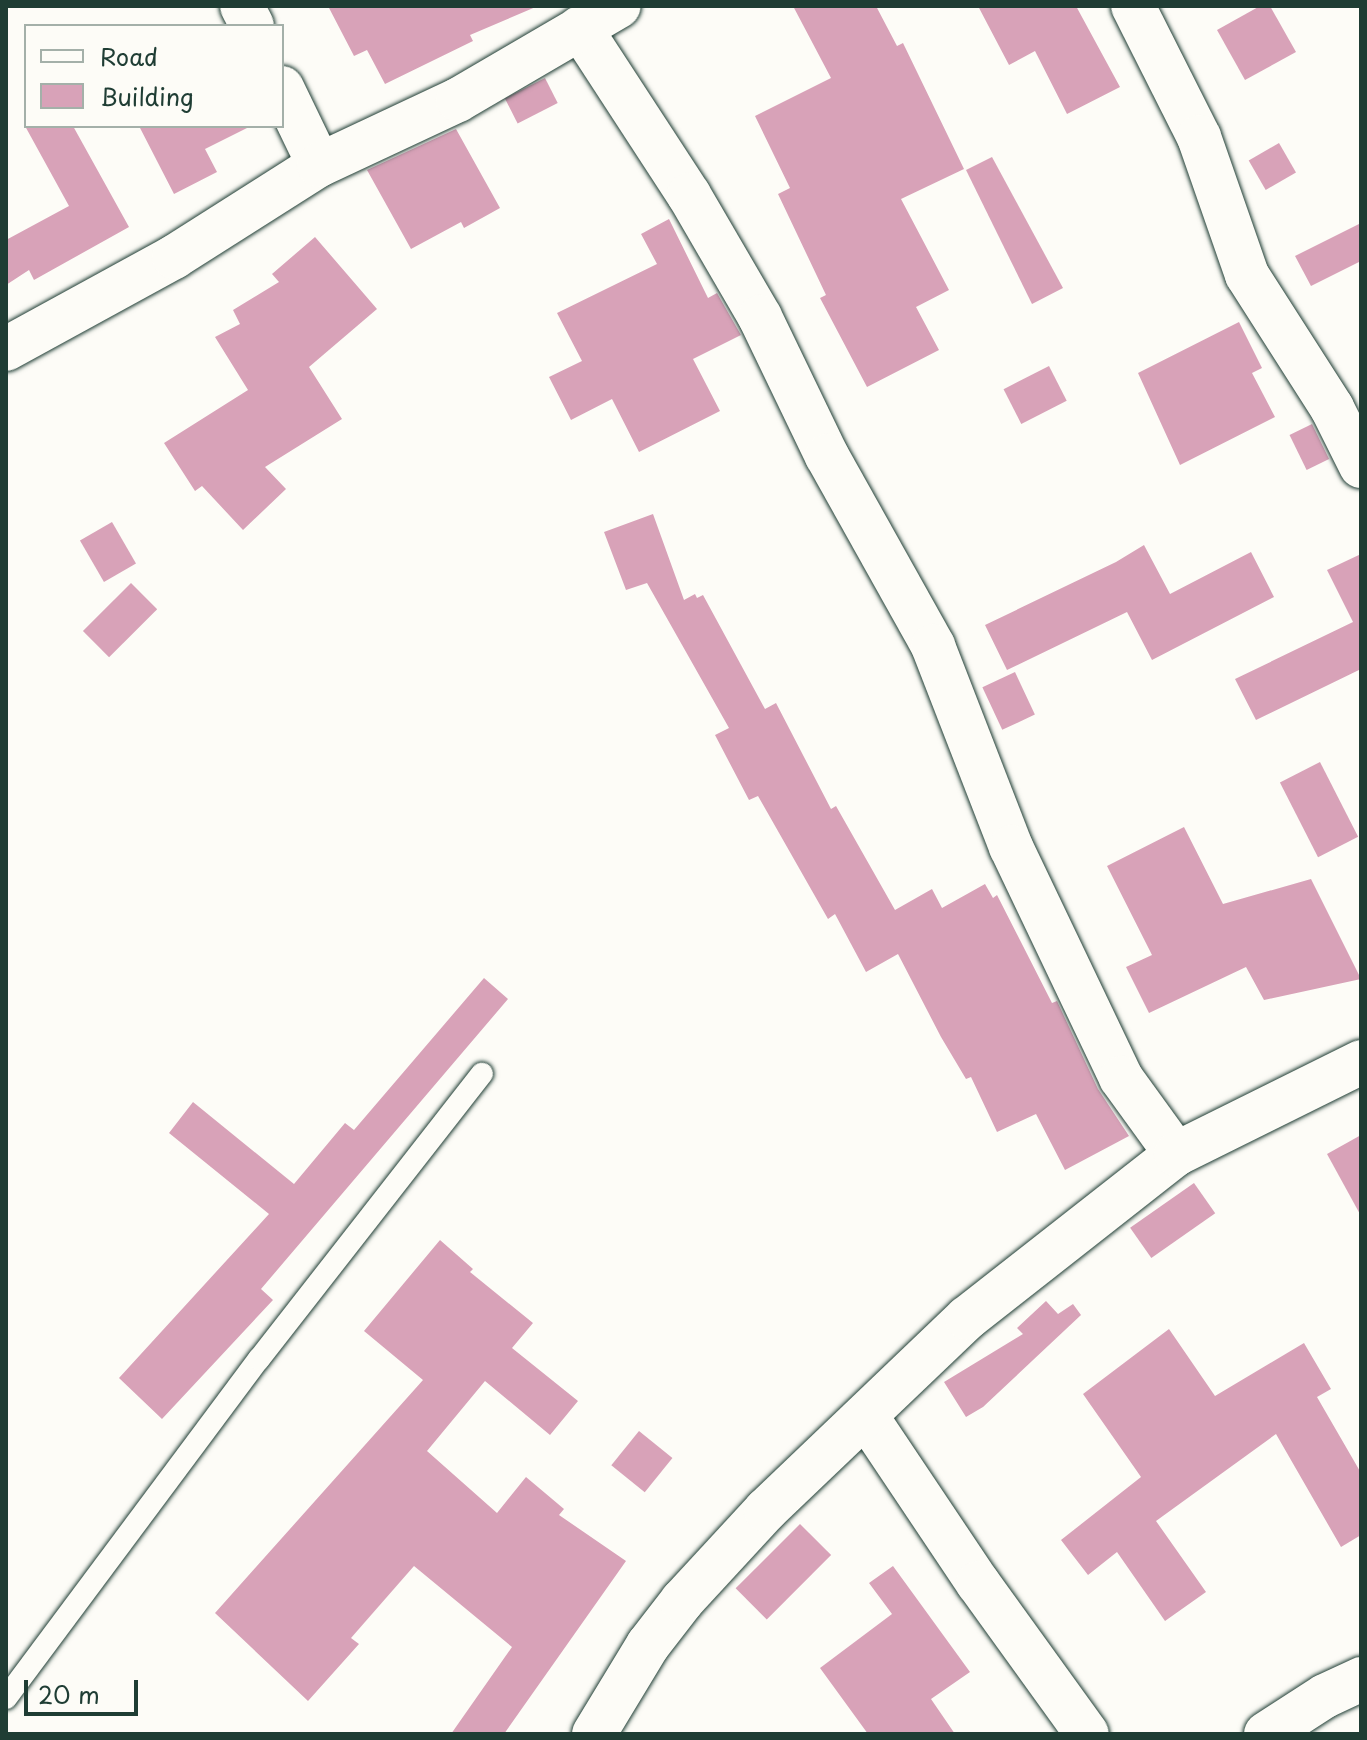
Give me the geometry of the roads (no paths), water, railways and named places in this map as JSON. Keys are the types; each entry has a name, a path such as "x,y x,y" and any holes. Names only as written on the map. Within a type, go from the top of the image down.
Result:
{"street":[{"path":"242,6 251,24"},
{"path":"6,349 174,257 319,165 458,100 619,6"},
{"path":"1133,6 1199,137 1247,275 1332,408 1361,466"},
{"path":"580,28 689,195 760,317 827,456 933,646 1011,847 1121,1078 1176,1154"},
{"path":"284,92 319,165"},
{"path":"594,1734 648,1645 682,1601 766,1510 967,1318 1176,1154 1361,1062"},
{"path":"866,1416 978,1583 1087,1734"},
{"path":"1266,1734 1325,1696 1361,1679"}],"lane":[{"path":"6,1698 259,1359 482,1074"}]}
